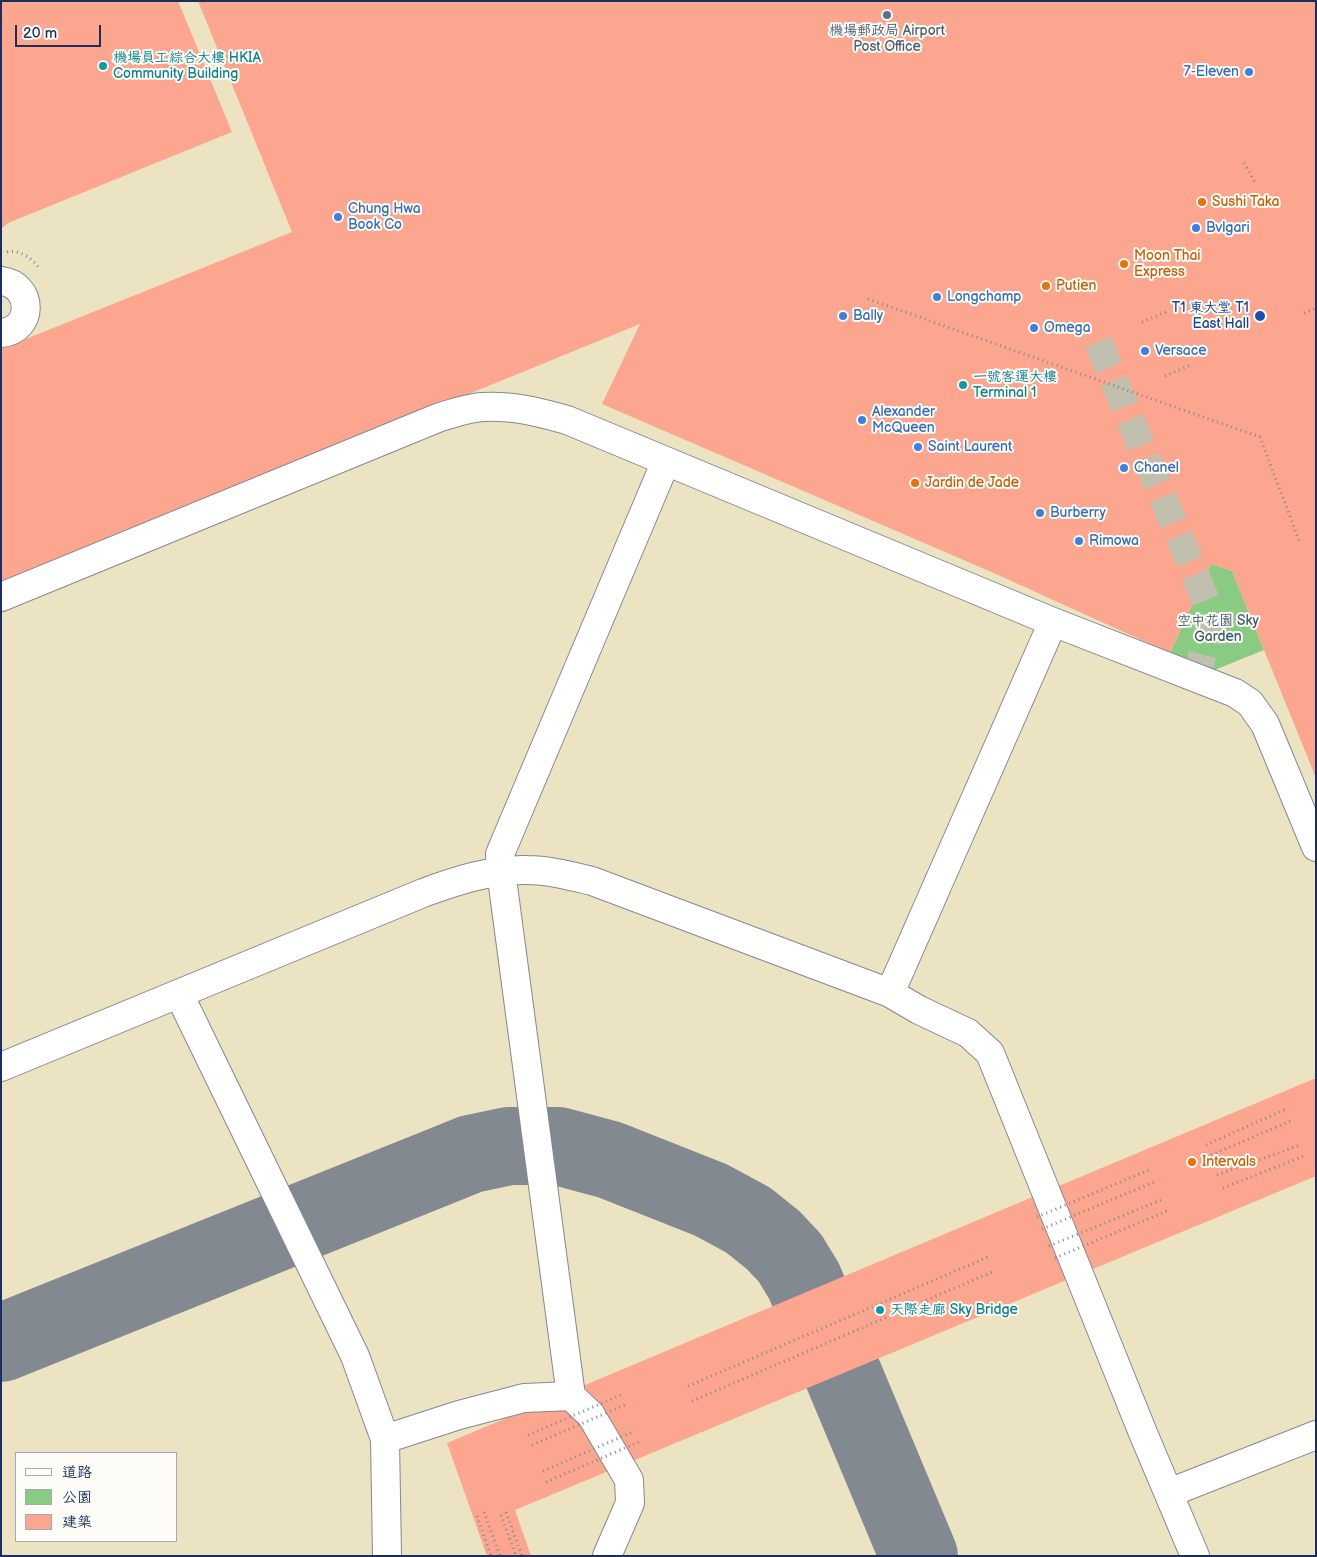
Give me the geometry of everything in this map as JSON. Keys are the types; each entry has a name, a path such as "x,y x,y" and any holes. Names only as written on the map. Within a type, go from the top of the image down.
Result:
{"street":[{"path":"1,282 15,286 21,292 26,308 20,325 13,331 1,334"},
{"path":"1,596 440,417 481,407 531,410 567,420 1053,622 1197,673 1235,692 1250,703 1265,724 1316,848"},
{"path":"607,1556 630,1503 629,1480 591,1415 571,1396 500,854 666,460"},
{"path":"890,993 1053,622"},
{"path":"1,1067 423,893 447,884 501,872 536,870 592,881 890,993 919,1010 968,1033 990,1053 1195,1556"},
{"path":"179,994 355,1356 385,1439 387,1556"},
{"path":"385,1439 460,1415 524,1398 571,1396"},
{"path":"1169,1493 1316,1435"}],"path":[{"path":"1244,163 1256,184"},
{"path":"868,299 1260,436 1300,543"},
{"path":"1304,313 1316,308"},
{"path":"1142,322 1169,312"},
{"path":"1165,376 1191,365"},
{"path":"1206,1145 1286,1109"},
{"path":"1211,1155 1291,1121"},
{"path":"1216,1175 1300,1145"},
{"path":"1223,1188 1304,1156"},
{"path":"1037,1217 1149,1170"},
{"path":"1042,1229 1154,1182"},
{"path":"1049,1246 1162,1200"},
{"path":"1055,1258 1167,1211"},
{"path":"688,1386 988,1257"},
{"path":"692,1401 992,1272"},
{"path":"528,1434 621,1395"},
{"path":"532,1445 625,1405"},
{"path":"543,1471 635,1431"},
{"path":"546,1482 639,1442"},
{"path":"484,1512 500,1556"},
{"path":"506,1512 522,1556"},
{"path":"501,1515 516,1556"},
{"path":"477,1516 491,1556"}],"green space":[{"name":"空中花園 Sky Garden","path":"1211,564 1232,571 1264,650 1212,671 1170,653"}],"building":[{"name":"機場員工綜合大樓 HKIA Community Building","path":"1,1 178,1 232,132 8,223 1,229"},
{"name":"一號客運大樓 Terminal 1","path":"198,1 1316,1 1316,778 1232,571 1211,564 1170,653 996,574 602,404 640,324 1,585 1,349 292,232"},
{"name":"天際走廊 Sky Bridge","path":"1316,1078 1316,1176 515,1510 531,1556 487,1556 447,1443"}],"taxiway":[{"path":"1,1343 471,1154 509,1146 558,1146 610,1160 711,1200 748,1220 773,1240 790,1258 804,1281 919,1556"}],"tunnel":[{"path":"1098,342 1209,608 1211,621 1199,668"}],"place":[{"name":"機場郵政局 Airport Post Office","path":"887,15"},
{"name":"機場員工綜合大樓 HKIA Community Building","path":"103,66"},
{"name":"7-Eleven","path":"1249,72"},
{"name":"Sushi Taka","path":"1202,202"},
{"name":"Chung Hwa Book Co","path":"338,217"},
{"name":"Bvlgari","path":"1196,228"},
{"name":"Moon Thai Express","path":"1124,264"},
{"name":"Putien","path":"1046,286"},
{"name":"Longchamp","path":"937,297"},
{"name":"Bally","path":"843,316"},
{"name":"T1 東大堂 T1 East Hall","path":"1260,316"},
{"name":"Omega","path":"1034,328"},
{"name":"Versace","path":"1145,351"},
{"name":"一號客運大樓 Terminal 1","path":"963,385"},
{"name":"Alexander McQueen","path":"862,420"},
{"name":"Saint Laurent","path":"918,447"},
{"name":"Chanel","path":"1124,468"},
{"name":"Jardin de Jade","path":"915,483"},
{"name":"Burberry","path":"1040,513"},
{"name":"Rimowa","path":"1079,541"},
{"name":"Intervals","path":"1192,1162"},
{"name":"天際走廊 Sky Bridge","path":"880,1310"}]}
